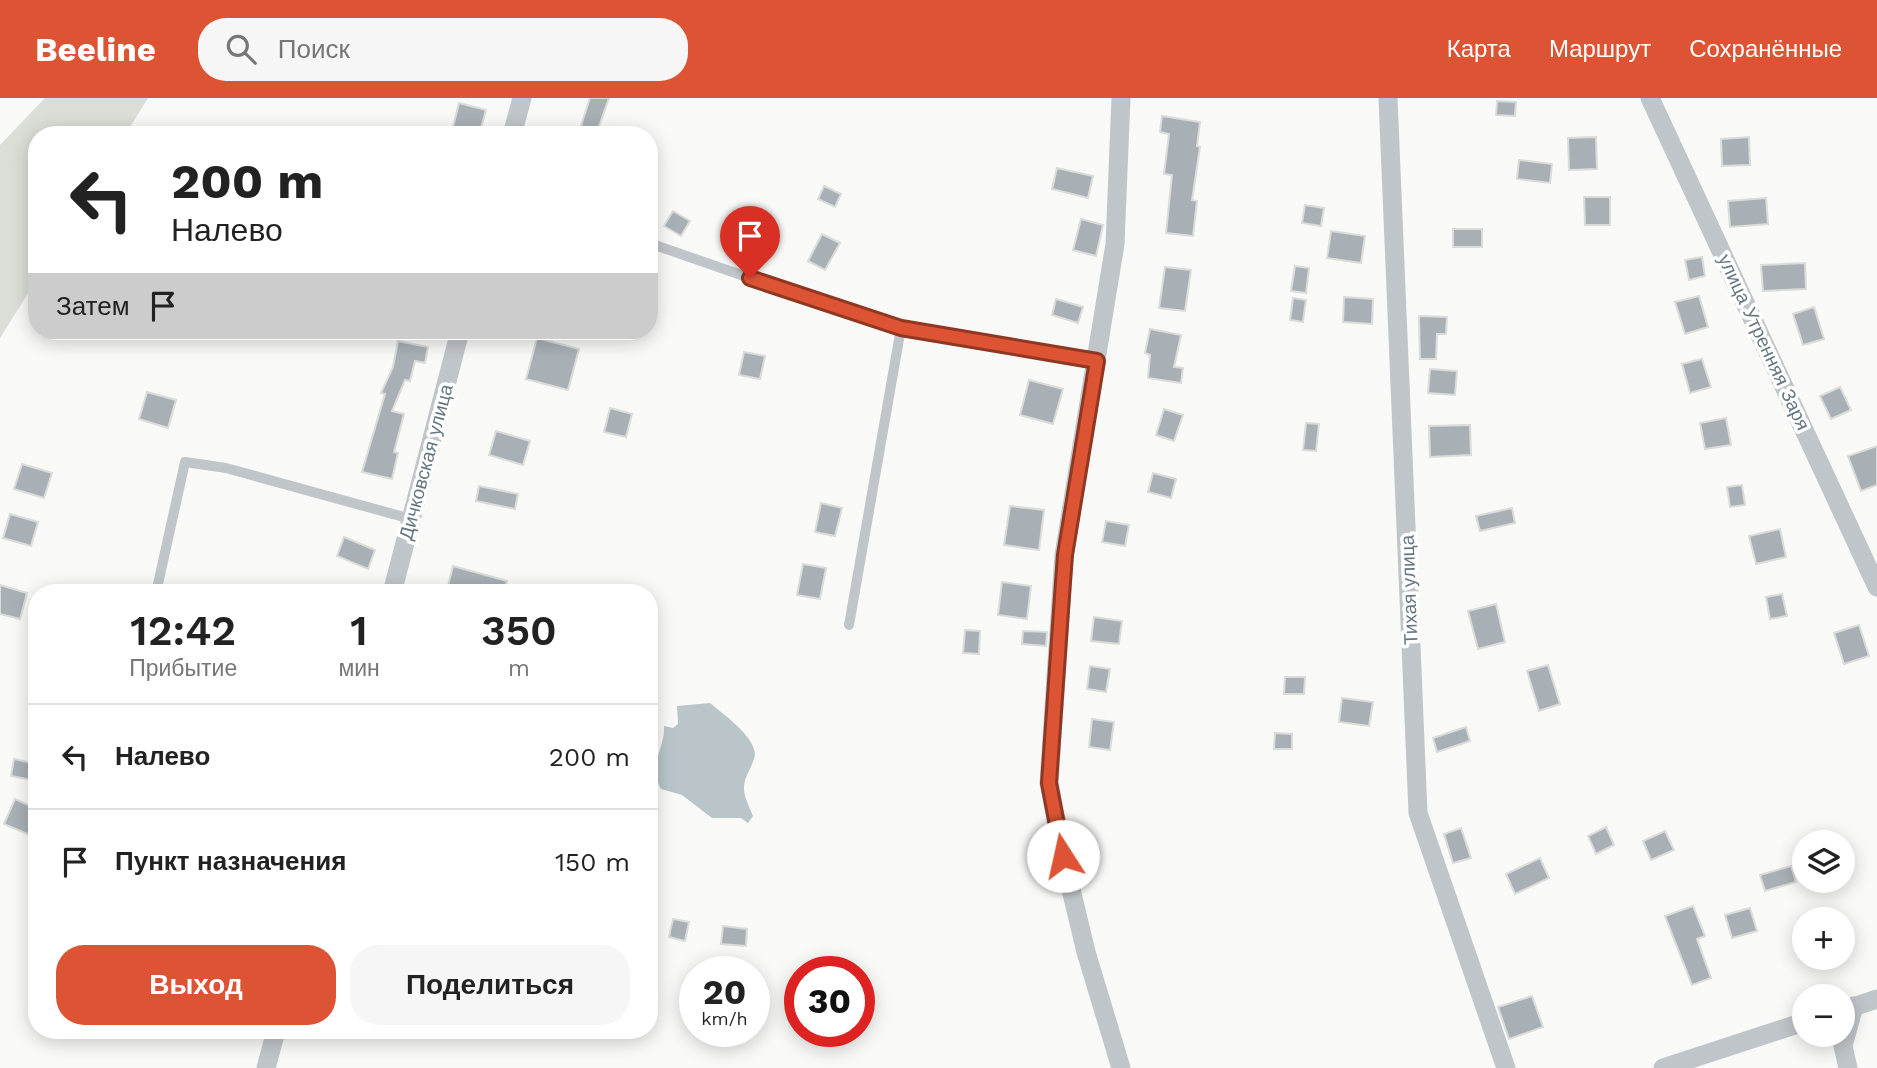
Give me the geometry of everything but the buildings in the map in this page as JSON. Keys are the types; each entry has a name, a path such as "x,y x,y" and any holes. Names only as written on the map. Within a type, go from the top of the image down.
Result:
{"street":[{"path":"514,126 522,98"},
{"path":"1121,98 1115,244 1065,555 1049,783 1086,952 1121,1068"},
{"name":"Тихая улица","path":"1388,98 1418,813 1506,1068"},
{"name":"улица Утренняя Заря","path":"1650,98 1877,587"},
{"name":"Дичковская улица","path":"394,584 458,340"},
{"path":"1855,1006 1877,999"},
{"path":"1663,1068 1792,1026"},
{"path":"266,1068 273,1039"},
{"path":"1843,1047 1848,1068"}],"lane":[{"path":"658,246 901,328 1097,361"},
{"path":"849,625 901,328"},
{"path":"158,584 185,462 226,468 411,519"}],"shaded area":[{"path":"45,98 148,98 131,126 28,126 28,293 0,338 0,145"},
{"path":"710,703 737,725 749,739 755,753 744,788 753,816 748,823 741,818 712,818 682,795 661,789 658,782 658,757 664,726 673,728 678,724 677,706"}],"route":[{"path":"750,278 901,328 1097,361 1065,555 1049,783 1063,856"}]}
